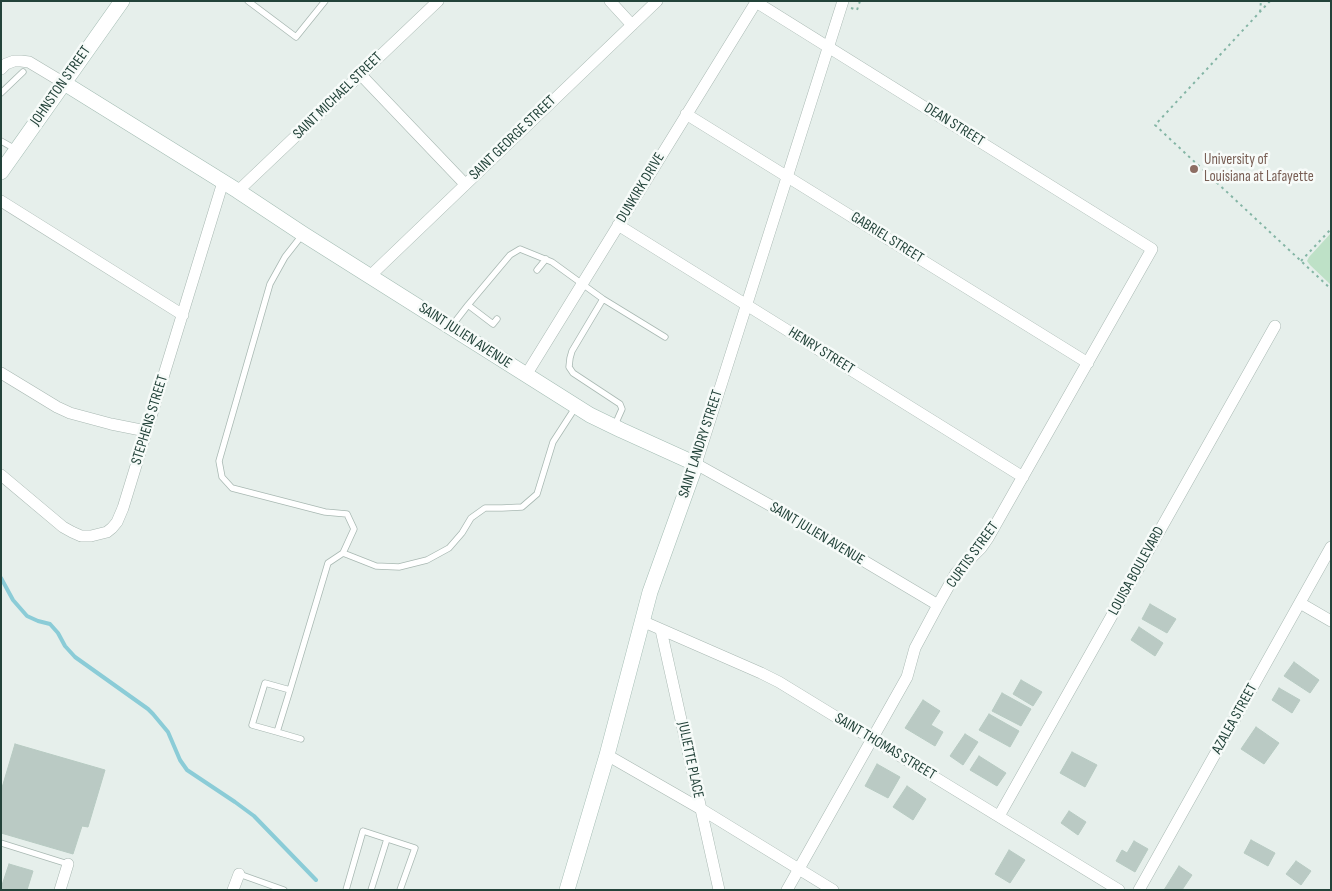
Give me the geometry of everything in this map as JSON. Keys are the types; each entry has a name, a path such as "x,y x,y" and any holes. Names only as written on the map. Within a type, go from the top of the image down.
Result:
{"street":[{"name":"JOHNSTON STREET","path":"1,172 122,1"},
{"name":"SAINT MICHAEL STREET","path":"238,191 438,1"},
{"path":"610,1 632,25"},
{"name":"SAINT GEORGE STREET","path":"370,276 658,1"},
{"name":"SAINT LANDRY STREET","path":"567,890 662,555 696,464 843,1"},
{"name":"DEAN STREET","path":"756,2 1152,249"},
{"name":"DUNKIRK DRIVE","path":"526,375 756,2"},
{"name":"SAINT JULIEN AVENUE","path":"1,69 6,64 21,60 29,62 238,191 590,415 696,464 775,508 938,605"},
{"path":"361,75 465,184"},
{"name":"GABRIEL STREET","path":"686,114 1088,363"},
{"name":"STEPHENS STREET","path":"1,475 63,527 72,532 81,536 99,535 112,528 120,515 223,182"},
{"path":"1,202 183,315"},
{"name":"HENRY STREET","path":"618,225 1023,477"},
{"name":"CURTIS STREET","path":"786,890 907,677 915,648 956,573 981,548 988,538 1152,249"},
{"name":"LOUISA BOULEVARD","path":"999,816 1276,326"},
{"path":"1,373 70,413 84,418 146,431"},
{"name":"AZALEA STREET","path":"1139,890 1331,548"},
{"path":"1300,603 1331,622"},
{"name":"SAINT THOMAS STREET","path":"642,621 779,682 1119,890"},
{"name":"JULIETTE PLACE","path":"661,630 719,890"},
{"path":"607,754 833,890"},
{"path":"60,890 68,864"},
{"path":"233,890 239,874"}],"lane":[{"path":"248,1 296,37 325,1"},
{"path":"1,93 23,72"},
{"path":"1,141 17,150"},
{"path":"277,732 328,563 343,553 354,529 347,514 326,512 232,488 222,477 218,461 270,284 285,257 304,234"},
{"path":"451,327 510,255 520,248 552,262 603,299 665,337"},
{"path":"538,270 546,259"},
{"path":"603,299 572,351 569,367 573,374 620,404 622,409 614,426"},
{"path":"468,305 493,324 497,318"},
{"path":"343,553 376,566 398,567 427,560 449,548 462,533 471,518 485,508 522,507 538,494 553,442 576,406"},
{"path":"290,690 265,683 252,725 301,739"},
{"path":"346,890 363,831 414,848 400,890"},
{"path":"371,890 387,839"},
{"path":"1,843 68,864"},
{"path":"239,874 284,890"}],"path":[{"path":"1260,12 1261,1"},
{"path":"1270,1 1155,125 1331,289"},
{"path":"1301,261 1331,229"}],"green space":[{"path":"1331,233 1331,285 1307,261"}],"building":[{"path":"1150,604 1176,619 1167,633 1142,619"},
{"path":"1139,627 1163,643 1155,656 1131,640"},
{"path":"1294,662 1319,680 1310,693 1284,676"},
{"path":"1021,680 1042,692 1033,706 1013,694"},
{"path":"1279,688 1300,700 1292,713 1272,700"},
{"path":"1002,693 1031,709 1021,726 992,711"},
{"path":"923,700 940,711 931,725 943,732 935,746 905,728"},
{"path":"989,714 1019,731 1010,747 979,730"},
{"path":"1256,727 1279,743 1264,764 1241,749"},
{"path":"965,734 978,742 963,765 950,756"},
{"path":"15,744 105,770 88,827 82,826 73,854 1,833 1,791"},
{"path":"1072,752 1097,765 1085,787 1060,773"},
{"path":"979,756 1006,773 997,786 970,770"},
{"path":"877,764 900,777 888,798 865,786"},
{"path":"907,786 926,799 913,820 893,807"},
{"path":"1069,811 1086,822 1078,835 1061,823"},
{"path":"1251,840 1275,853 1268,866 1244,853"},
{"path":"1134,841 1148,849 1135,872 1116,861 1122,850 1127,853"},
{"path":"1009,850 1025,860 1010,883 995,874"},
{"path":"1296,861 1311,871 1301,885 1286,874"},
{"path":"9,864 33,871 27,890 1,888"},
{"path":"1179,866 1192,875 1182,890 1164,890"}],"waterway":[{"path":"1,578 13,600 27,616 50,624 75,657 153,714 168,732 180,760 187,770 254,816 316,880"}],"place":[{"name":"University of Louisiana at Lafayette","path":"1194,169"}]}
